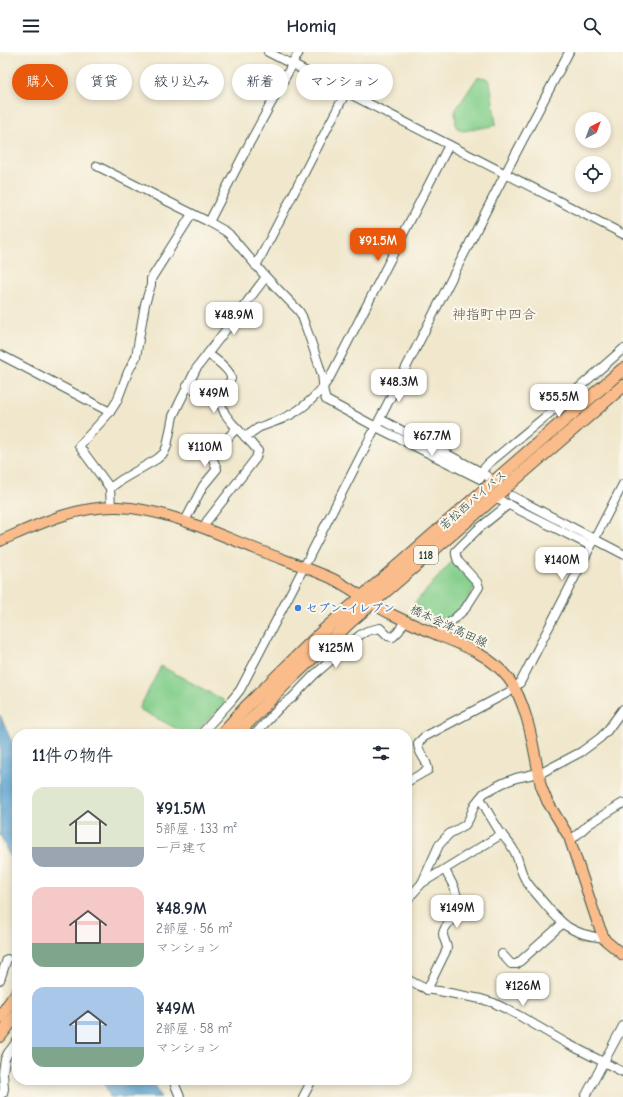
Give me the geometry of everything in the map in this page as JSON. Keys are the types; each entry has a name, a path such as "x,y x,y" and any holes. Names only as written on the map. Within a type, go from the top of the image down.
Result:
{"highway":[{"name":"若松西バイパス","path":"242,729 331,639 367,599 494,481 623,368"},
{"name":"若松西バイパス","path":"227,729 323,631 367,599 495,496 623,386"},
{"path":"2,1011 12,999"},
{"path":"0,1036 12,1020"}],"main road":[{"name":"橋本会津高田線","path":"0,541 55,517 77,511 99,508 138,510 185,521 330,578 390,613 471,649 486,658 505,675 514,688 523,707 533,743 541,786 547,801 570,841 604,938 623,955"}],"street":[{"path":"268,52 296,67"},
{"path":"209,222 299,52"},
{"path":"205,729 239,691 569,52"},
{"path":"256,266 342,100"},
{"path":"362,100 623,234"},
{"path":"245,437 259,428 295,412 308,403 323,388 449,145"},
{"path":"97,166 209,222 229,234 302,316 315,352 326,400 378,423 494,481"},
{"path":"111,508 110,488 79,446 110,412 117,401 128,372 136,357 151,279 192,214"},
{"path":"110,488 157,459 164,452 167,446 171,421 196,370 266,277"},
{"path":"480,475 488,464 557,407 623,349"},
{"path":"208,354 225,368 231,378 224,390 220,402"},
{"path":"1,355 110,412"},
{"path":"188,386 220,402 225,414 258,452 207,520 203,528"},
{"path":"185,521 203,486 217,469 212,457 213,453 237,428"},
{"path":"412,779 428,770 427,762 418,747 418,743 424,737 509,692 520,683 623,484"},
{"path":"495,496 509,504 623,554"},
{"path":"512,496 593,542"},
{"path":"439,635 446,626 466,609 479,588 475,579 458,561 455,554 456,551 478,529 509,504"},
{"path":"260,729 279,708 292,698 314,675 360,635 367,631 379,628 388,636 393,637 399,631 405,620"},
{"path":"412,894 422,883 439,845 449,834 465,825 475,804 484,793 516,778 538,773 581,752 607,731 623,709"},
{"path":"480,798 518,858 524,878 562,924 575,932 592,937 604,938"},
{"path":"570,841 589,824 623,802"},
{"path":"422,883 502,834"},
{"path":"427,990 447,949 443,931 460,910 454,887 445,870"},
{"path":"502,954 511,964 517,964 562,924"},
{"path":"0,980 7,959"},
{"path":"412,982 427,990 481,999 494,1003 566,1043 623,1072"},
{"path":"585,1097 623,1026"},
{"path":"0,1095 4,1089 3,1072 5,1058 12,1048"},
{"path":"175,1085 180,1097"},
{"path":"303,1097 309,1085"}],"green space":[{"path":"484,77 490,81 496,124 493,126 463,131 456,127 455,111 477,78"},
{"path":"454,559 476,584 462,610 443,624 440,624 414,604"},
{"path":"161,666 226,703 198,729 177,729 139,709"}],"water":[{"path":"0,715 12,743 12,862 0,834"},
{"path":"105,1085 155,1085 161,1097 110,1097"}],"place":[{"name":"セブン-イレブン","path":"298,608"}],"district":[{"name":"神指町中四合","path":"494,314"}]}
